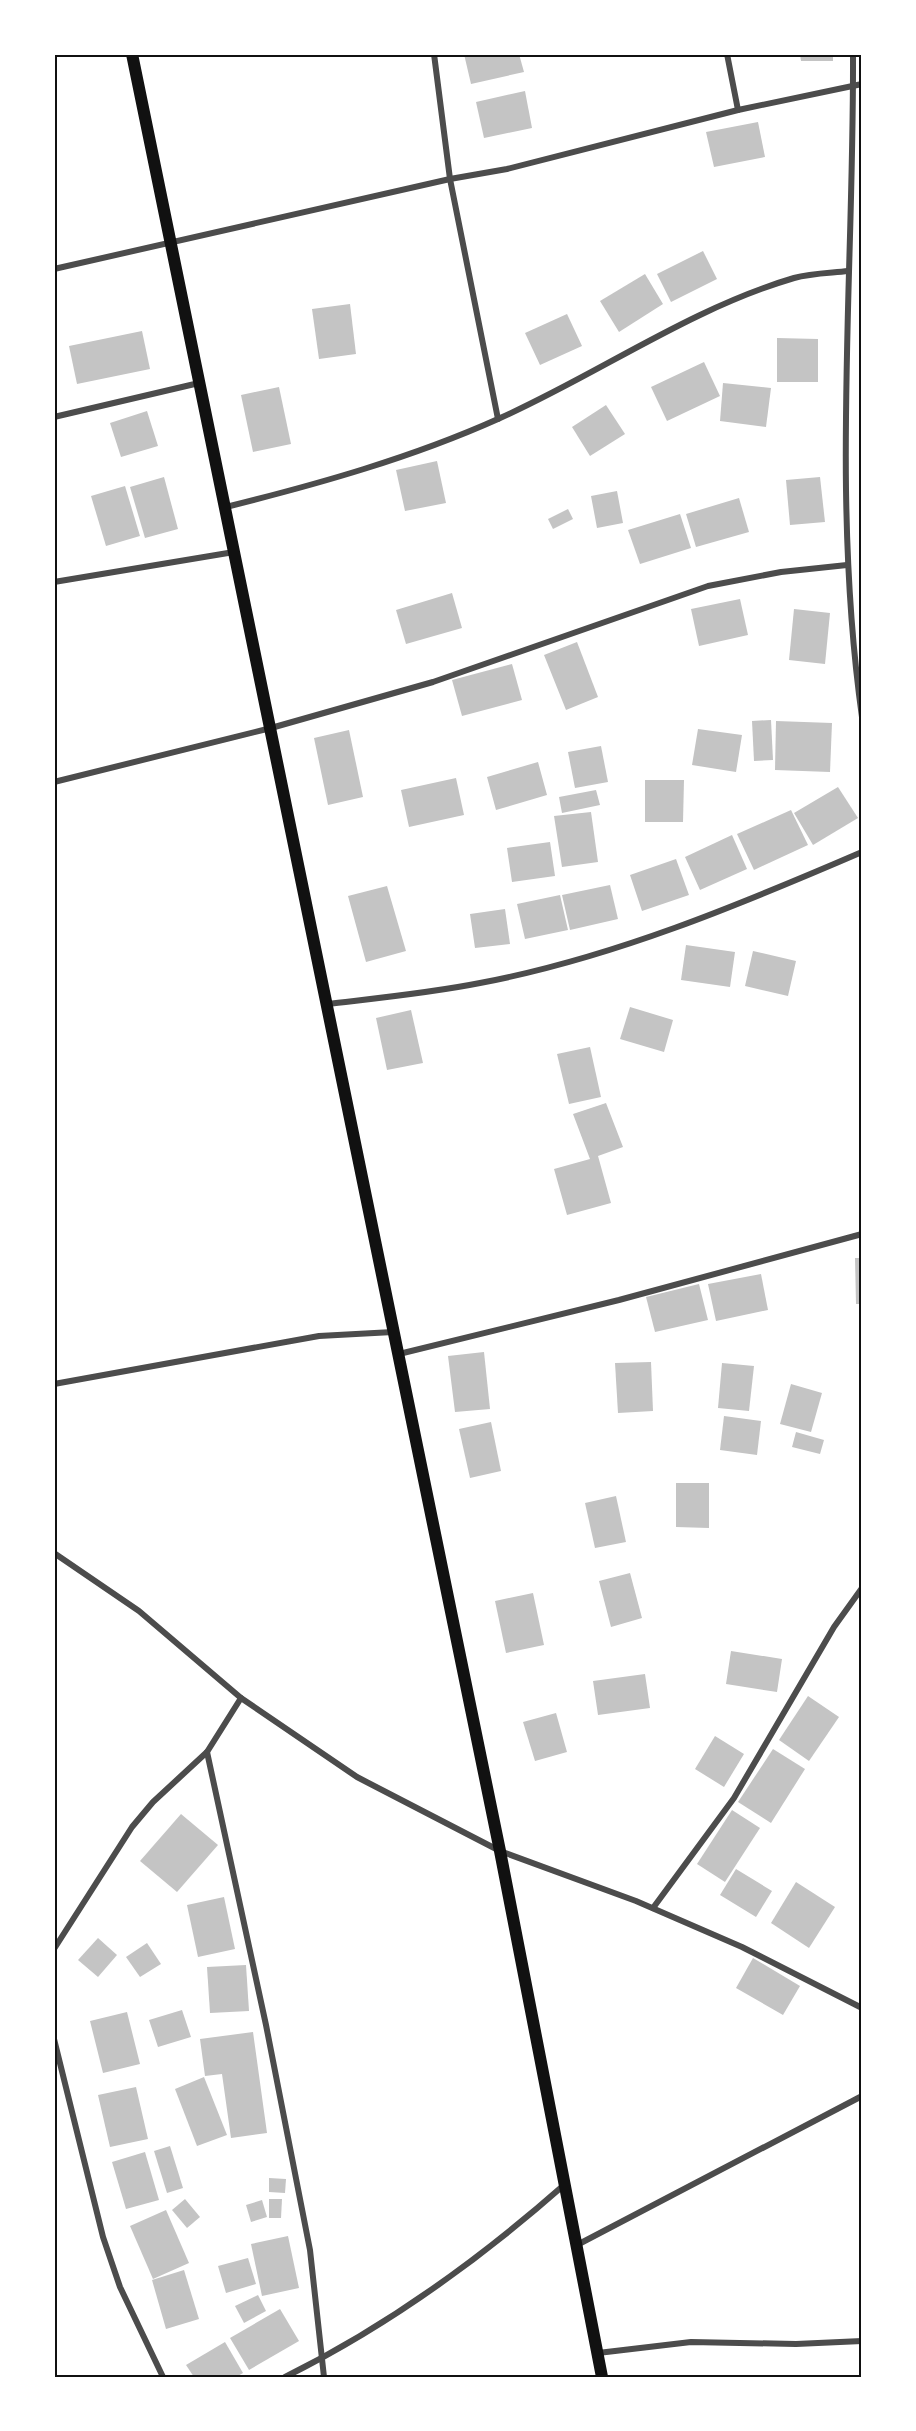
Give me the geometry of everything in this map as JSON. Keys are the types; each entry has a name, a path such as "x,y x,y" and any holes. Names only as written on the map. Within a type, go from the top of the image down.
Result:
{"main road":[{"path":"132,54 500,1851 602,2377"}],"street":[{"path":"434,54 450,179 498,419"},
{"path":"727,54 738,110"},
{"path":"853,54 848,271 847,565 853,651 862,717"},
{"path":"54,269 450,179 507,169 738,110 862,84"},
{"path":"225,507 302,488 407,454 498,419 712,310 795,278 848,271"},
{"path":"54,417 200,383"},
{"path":"54,582 235,552"},
{"path":"54,782 271,728 433,682 708,586 781,572 847,565"},
{"path":"327,1004 481,983 567,962 724,909 862,852"},
{"path":"399,1354 619,1300 862,1234"},
{"path":"54,1384 319,1336 394,1332"},
{"path":"54,1553 139,1611 242,1698 357,1777 500,1851 653,1908 742,1947 862,2008"},
{"path":"653,1908 734,1798 834,1626 862,1588"},
{"path":"54,1949 132,1827 153,1802 207,1752 242,1698"},
{"path":"207,1752 266,2025 310,2250 324,2377"},
{"path":"54,2039 103,2237 120,2287 163,2377"},
{"path":"576,2246 862,2096"},
{"path":"285,2377 321,2359 425,2293 506,2237 565,2185"},
{"path":"598,2353 692,2342 796,2344 862,2341"}],"building":[{"path":"464,54 519,54 524,72 471,84"},
{"path":"800,54 833,54 833,61 801,61"},
{"path":"525,91 532,128 484,138 476,102"},
{"path":"758,122 765,157 714,167 706,132"},
{"path":"703,251 717,279 671,302 657,274"},
{"path":"645,274 663,304 619,332 600,301"},
{"path":"350,304 356,354 319,359 312,309"},
{"path":"567,314 582,346 540,365 525,333"},
{"path":"142,331 150,369 77,384 69,346"},
{"path":"777,338 818,339 818,382 777,382"},
{"path":"704,362 720,396 667,421 651,387"},
{"path":"723,383 771,388 766,427 720,421"},
{"path":"279,387 291,444 253,452 241,395"},
{"path":"606,405 625,434 590,456 572,427"},
{"path":"147,411 158,446 121,457 110,423"},
{"path":"437,461 446,503 405,511 396,470"},
{"path":"164,477 178,529 145,538 130,487"},
{"path":"820,477 825,522 790,525 786,480"},
{"path":"125,486 140,536 106,546 91,496"},
{"path":"617,491 623,523 597,528 591,496"},
{"path":"739,498 749,532 696,547 686,514"},
{"path":"568,509 573,519 553,529 548,519"},
{"path":"680,514 691,548 640,564 628,530"},
{"path":"452,593 462,628 406,644 396,610"},
{"path":"740,599 748,635 699,646 691,609"},
{"path":"794,609 830,613 825,664 789,660"},
{"path":"577,642 598,697 566,710 544,655"},
{"path":"512,664 522,700 462,716 452,680"},
{"path":"771,720 773,760 754,761 752,721"},
{"path":"776,721 832,723 830,772 775,770"},
{"path":"698,729 742,735 736,772 692,765"},
{"path":"349,730 363,797 328,805 314,738"},
{"path":"601,746 608,782 575,788 568,752"},
{"path":"538,762 547,795 496,810 487,777"},
{"path":"456,778 464,815 409,827 401,790"},
{"path":"645,780 684,780 683,822 645,822"},
{"path":"838,787 858,818 813,845 794,813"},
{"path":"596,790 600,805 562,813 559,797"},
{"path":"791,810 808,845 754,870 737,834"},
{"path":"591,812 598,862 562,867 554,816"},
{"path":"732,835 747,869 700,890 685,857"},
{"path":"550,842 555,876 512,882 507,848"},
{"path":"676,859 689,895 642,911 630,875"},
{"path":"610,885 618,919 570,930 562,895"},
{"path":"387,886 406,951 366,962 348,896"},
{"path":"560,895 568,930 525,939 517,904"},
{"path":"505,909 510,944 475,948 470,914"},
{"path":"686,945 735,952 730,987 681,980"},
{"path":"753,951 796,961 788,996 745,986"},
{"path":"630,1007 673,1020 664,1052 620,1039"},
{"path":"411,1010 423,1063 387,1070 376,1018"},
{"path":"590,1047 601,1097 569,1104 557,1054"},
{"path":"606,1103 623,1147 598,1156 611,1203 567,1215 554,1169 590,1159 573,1114"},
{"path":"855,1258 862,1258 862,1304 856,1304"},
{"path":"761,1274 768,1310 716,1321 708,1284"},
{"path":"699,1284 708,1320 655,1332 646,1297"},
{"path":"484,1352 490,1409 455,1412 448,1356"},
{"path":"651,1362 653,1411 618,1413 615,1363"},
{"path":"722,1363 754,1366 749,1411 718,1408"},
{"path":"791,1384 822,1393 811,1432 780,1424"},
{"path":"724,1416 761,1421 757,1455 720,1450"},
{"path":"491,1422 501,1471 470,1478 459,1429"},
{"path":"796,1432 824,1440 820,1454 792,1447"},
{"path":"676,1483 709,1483 709,1528 676,1527"},
{"path":"616,1496 626,1542 595,1548 585,1503"},
{"path":"630,1573 642,1618 611,1627 599,1581"},
{"path":"533,1593 544,1645 506,1653 495,1601"},
{"path":"731,1651 782,1659 777,1692 726,1684"},
{"path":"645,1674 650,1708 598,1715 593,1681"},
{"path":"808,1696 839,1717 809,1761 779,1740"},
{"path":"556,1713 567,1752 535,1761 523,1722"},
{"path":"715,1736 744,1754 724,1787 695,1769"},
{"path":"773,1749 805,1769 771,1823 738,1802"},
{"path":"732,1810 760,1828 725,1882 697,1864"},
{"path":"181,1814 218,1845 177,1892 140,1861"},
{"path":"736,1869 772,1891 756,1917 720,1895"},
{"path":"796,1882 835,1907 809,1948 771,1923"},
{"path":"224,1897 235,1949 198,1957 187,1905"},
{"path":"98,1938 117,1955 98,1977 78,1960"},
{"path":"147,1943 161,1964 140,1977 126,1957"},
{"path":"753,1958 800,1986 783,2015 736,1988"},
{"path":"246,1965 249,2011 210,2013 207,1967"},
{"path":"182,2010 191,2037 158,2047 149,2020"},
{"path":"127,2012 140,2064 103,2073 90,2021"},
{"path":"253,2032 267,2133 231,2138 222,2074 205,2076 200,2039"},
{"path":"204,2077 227,2135 197,2146 175,2089"},
{"path":"136,2087 148,2139 110,2147 98,2095"},
{"path":"170,2146 183,2188 167,2193 154,2151"},
{"path":"145,2152 159,2200 126,2209 112,2162"},
{"path":"269,2178 286,2179 285,2193 269,2192"},
{"path":"185,2199 200,2217 187,2228 172,2210"},
{"path":"269,2199 282,2199 281,2218 269,2218"},
{"path":"262,2200 267,2217 251,2222 246,2205"},
{"path":"166,2210 189,2263 153,2279 130,2226"},
{"path":"288,2236 299,2288 262,2296 251,2244"},
{"path":"248,2258 256,2284 226,2293 218,2266"},
{"path":"184,2270 199,2319 166,2329 152,2280"},
{"path":"258,2295 266,2311 244,2323 235,2306"},
{"path":"280,2309 299,2341 249,2370 230,2338"},
{"path":"225,2342 243,2373 236,2377 194,2377 186,2365"}]}
